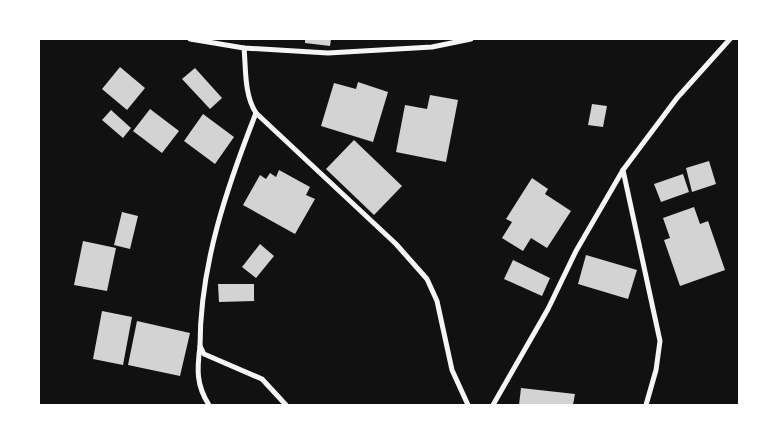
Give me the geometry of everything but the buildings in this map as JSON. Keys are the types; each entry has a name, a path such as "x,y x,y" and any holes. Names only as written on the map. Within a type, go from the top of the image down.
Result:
{"street":[{"path":"190,39 244,48 328,53 432,47 471,39"},
{"path":"493,405 548,309 576,251 623,170 677,98 730,39"},
{"path":"244,48 250,101 256,113 396,244 427,280 437,300 452,370 468,405"},
{"path":"209,405 198,386 196,370 210,262 221,208 256,113"},
{"path":"623,170 660,341 656,370 646,405"},
{"path":"200,346 204,354 262,379 286,405"}]}
